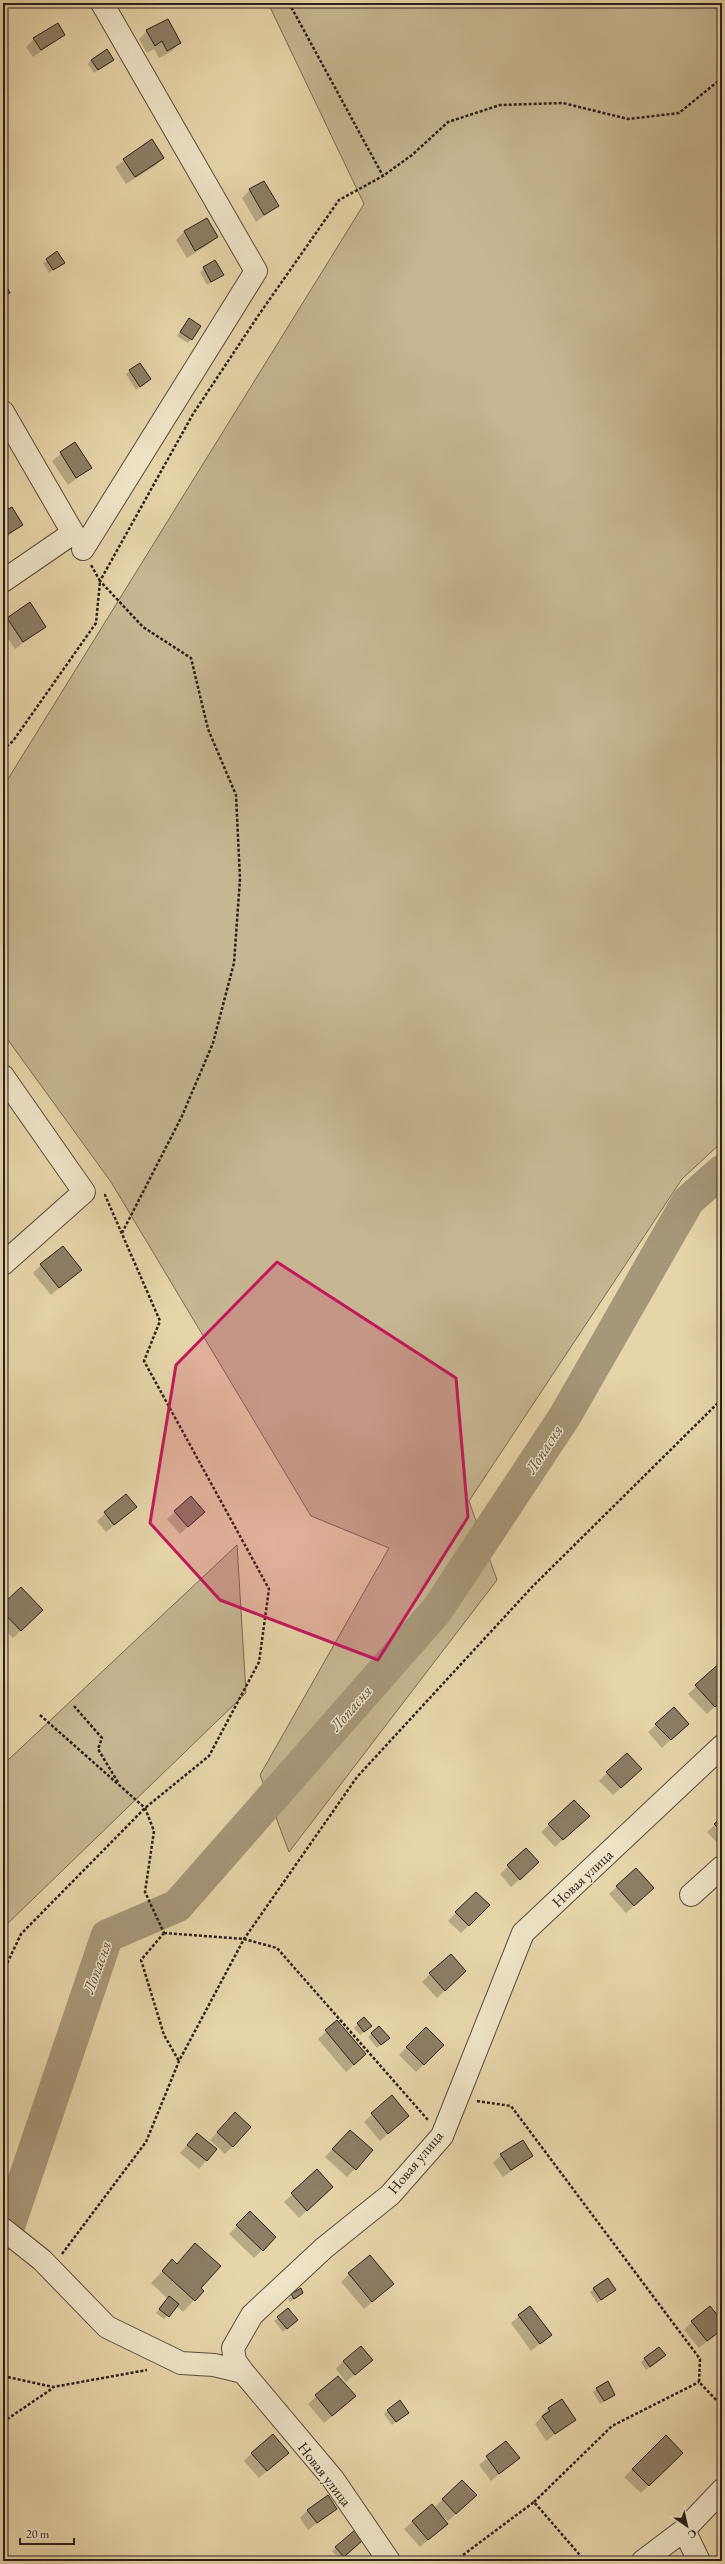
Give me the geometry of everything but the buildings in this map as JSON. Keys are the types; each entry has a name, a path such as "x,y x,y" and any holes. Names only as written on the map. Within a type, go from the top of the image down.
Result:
{"street":[{"path":"3,580 78,541 256,271 102,3"},
{"path":"3,412 78,541"},
{"path":"3,1076 84,1192 3,1264"},
{"name":"Новая улица","path":"389,2561 333,2480 243,2372 235,2361 233,2348 252,2316 324,2248 390,2195 442,2136 455,2098 523,1933 722,1746"},
{"path":"691,1895 722,1867"},
{"path":"3,2229 47,2264 107,2326 181,2364 214,2365 243,2372"},
{"path":"643,2561 684,2530 722,2490"},
{"path":"684,2530 699,2561"}],"path":[{"path":"289,3 383,176"},
{"path":"3,750 13,741 96,623 100,581 193,414 258,316 339,200 383,176 412,155 448,122 500,105 563,103 628,119 679,113 722,78"},
{"path":"78,541 100,581 144,627 191,658 208,729 236,795 240,879 234,963 213,1043 182,1116 122,1233"},
{"path":"3,1972 21,1934 145,1808 209,1756 259,1662 269,1589 144,1361 160,1321 106,1195 84,1192"},
{"path":"47,2264 146,2142 179,2061 244,1939 357,1777 533,1586 722,1399"},
{"path":"74,1706 102,1738 98,1749 120,1786"},
{"path":"40,1715 145,1808 154,1831 145,1892 164,1933"},
{"path":"164,1933 244,1939 277,1948 442,2136"},
{"path":"164,1933 141,1960 164,2035 179,2061"},
{"path":"455,2098 511,2106 700,2359 699,2382 722,2406"},
{"path":"3,2376 53,2387 151,2369"},
{"path":"455,2561 534,2502 612,2426 699,2382"},
{"path":"3,2422 53,2387"},
{"path":"534,2502 585,2561"}],"highlighted area":[{"path":"277,1262 456,1378 468,1517 378,1660 220,1600 150,1523 176,1365"}],"shaded area":[{"path":"268,3 722,3 722,1142 682,1179 469,1501 497,1580 289,1852 260,1775 389,1548 311,1516 111,1182 3,1033 3,787 364,204"},
{"path":"237,1545 246,1693 3,1928 3,1757 7,1761"}],"waterway":[{"name":"Лопасня","path":"3,2235 7,2231 107,1936 177,1906 437,1610 565,1416 688,1201 722,1171"}]}
